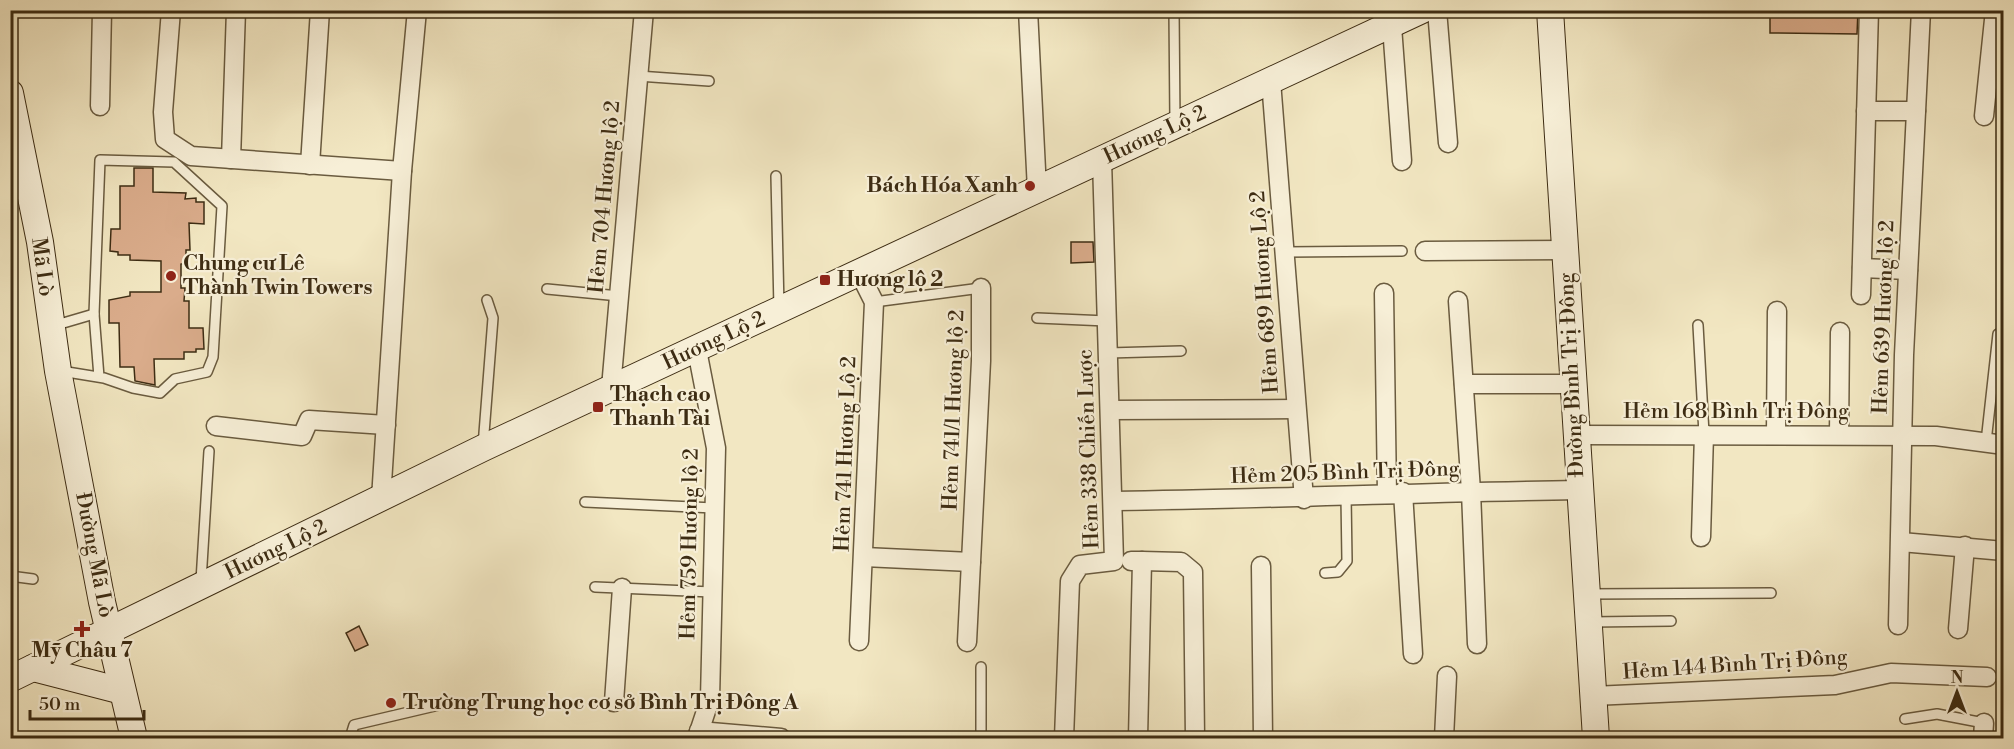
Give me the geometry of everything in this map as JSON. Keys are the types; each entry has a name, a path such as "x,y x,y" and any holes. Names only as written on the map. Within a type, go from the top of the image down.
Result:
{"main road":[{"name":"Hương Lộ 2","path":"10,679 109,633 483,448 1271,81 1391,17 1422,10"},
{"name":"Đường Bình Trị Đông","path":"1550,10 1578,490 1596,738"},
{"name":"Mã Lò","path":"10,93 40,242 50,327 58,371"},
{"name":"Đường Mã Lò","path":"58,371 109,633 134,738"},
{"path":"33,668 122,691"}],"street":[{"path":"100,106 102,10"},
{"path":"171,10 163,112 165,139 191,156 402,171"},
{"path":"231,159 236,10"},
{"path":"310,165 320,10"},
{"path":"381,499 402,171 417,10"},
{"name":"Hẻm 704 Hương lộ 2","path":"611,388 644,10"},
{"path":"1028,10 1037,190"},
{"path":"1437,10 1448,143"},
{"path":"1861,295 1869,10"},
{"name":"Hẻm 639 Hương lộ 2","path":"1898,625 1908,270 1921,10"},
{"path":"1984,116 1995,10"},
{"path":"1391,17 1402,161"},
{"name":"Hẻm 689 Hương Lộ 2","path":"1271,81 1304,499"},
{"path":"1866,111 1916,111"},
{"name":"Hẻm 338 Chiến Lược","path":"1064,738 1070,581 1080,565 1114,561 1102,160"},
{"path":"1425,251 1565,250"},
{"path":"1862,268 1908,270"},
{"name":"Hẻm 741 Hương Lộ 2","path":"859,272 874,302 859,641"},
{"name":"Hẻm 741/1 Hương lộ 2","path":"967,642 981,361 981,288"},
{"path":"1384,292 1395,493 1413,654"},
{"path":"1458,302 1471,491 1477,644"},
{"path":"1776,434 1777,310"},
{"path":"1839,435 1840,332"},
{"name":"Hẻm 759 Hương lộ 2","path":"697,350 716,448 710,699 698,735"},
{"path":"1464,384 1573,384"},
{"path":"1110,410 1296,409"},
{"path":"216,426 302,436 309,420 386,425"},
{"path":"1701,537 1704,434"},
{"name":"Hẻm 168 Bình Trị Đông","path":"1576,435 1936,436 1995,444"},
{"name":"Hẻm 205 Bình Trị Đông","path":"1114,501 1304,499 1395,493 1578,490"},
{"path":"1901,542 2004,551"},
{"path":"1958,629 1965,546"},
{"path":"864,557 971,562"},
{"path":"1114,561 1181,562 1193,572 1195,738"},
{"path":"1138,738 1142,561"},
{"path":"1261,566 1263,738"},
{"path":"614,702 622,588"},
{"name":"Hẻm 144 Bình Trị Đông","path":"1593,696 1835,685 1892,673 1987,677"},
{"path":"1444,738 1447,676"},
{"path":"698,735 781,738"}],"lane":[{"path":"1174,10 1175,126"},
{"path":"638,76 709,81"},
{"path":"58,371 99,377 133,388 160,393 175,379 207,372 213,357 222,206 174,162 100,160 94,314 99,377"},
{"path":"776,176 779,310"},
{"path":"1286,252 1402,251"},
{"name":"Hẻm 741/1 Hương lộ 2","path":"874,302 981,288"},
{"path":"547,289 619,296"},
{"path":"483,448 493,318 487,300"},
{"path":"50,327 94,314"},
{"path":"1037,318 1107,321"},
{"path":"1698,325 1704,434"},
{"path":"1995,444 1998,334"},
{"path":"1108,353 1181,351"},
{"path":"201,586 209,451"},
{"path":"1325,573 1338,572 1347,561 1346,496"},
{"path":"585,502 714,508"},
{"path":"10,576 33,579"},
{"path":"595,586 712,592"},
{"path":"1586,594 1771,593"},
{"path":"1588,622 1671,621"},
{"path":"981,667 981,738"},
{"path":"350,738 354,725 439,705"},
{"path":"1905,719 1937,714 1983,730"}],"building":[{"path":"1770,10 1848,13 1848,10 1858,10 1857,34 1770,33"},
{"name":"Chung cư Lê Thành Twin Towers","path":"134,168 153,168 153,192 186,193 185,199 196,198 196,202 204,202 204,224 189,223 190,250 186,250 186,263 181,264 181,288 185,288 184,301 189,301 189,328 203,328 204,349 184,352 184,359 154,359 155,385 135,381 134,367 120,367 119,323 109,323 109,300 130,296 130,292 161,292 161,261 130,260 130,255 118,255 118,252 110,251 111,229 120,229 120,186 134,186"},
{"path":"1071,242 1093,242 1094,262 1071,263"},
{"path":"359,626 368,645 355,651 346,633"}],"place":[{"name":"Bách Hóa Xanh","path":"1030,186"},
{"name":"Chung cư Lê Thành Twin Towers","path":"171,276"},
{"name":"Hương lộ 2","path":"825,280"},
{"name":"Thạch cao Thanh Tài","path":"598,407"},
{"name":"Mỹ Châu 7","path":"82,629"},
{"name":"Trường Trung học cơ sở Bình Trị Đông A","path":"391,703"}]}
